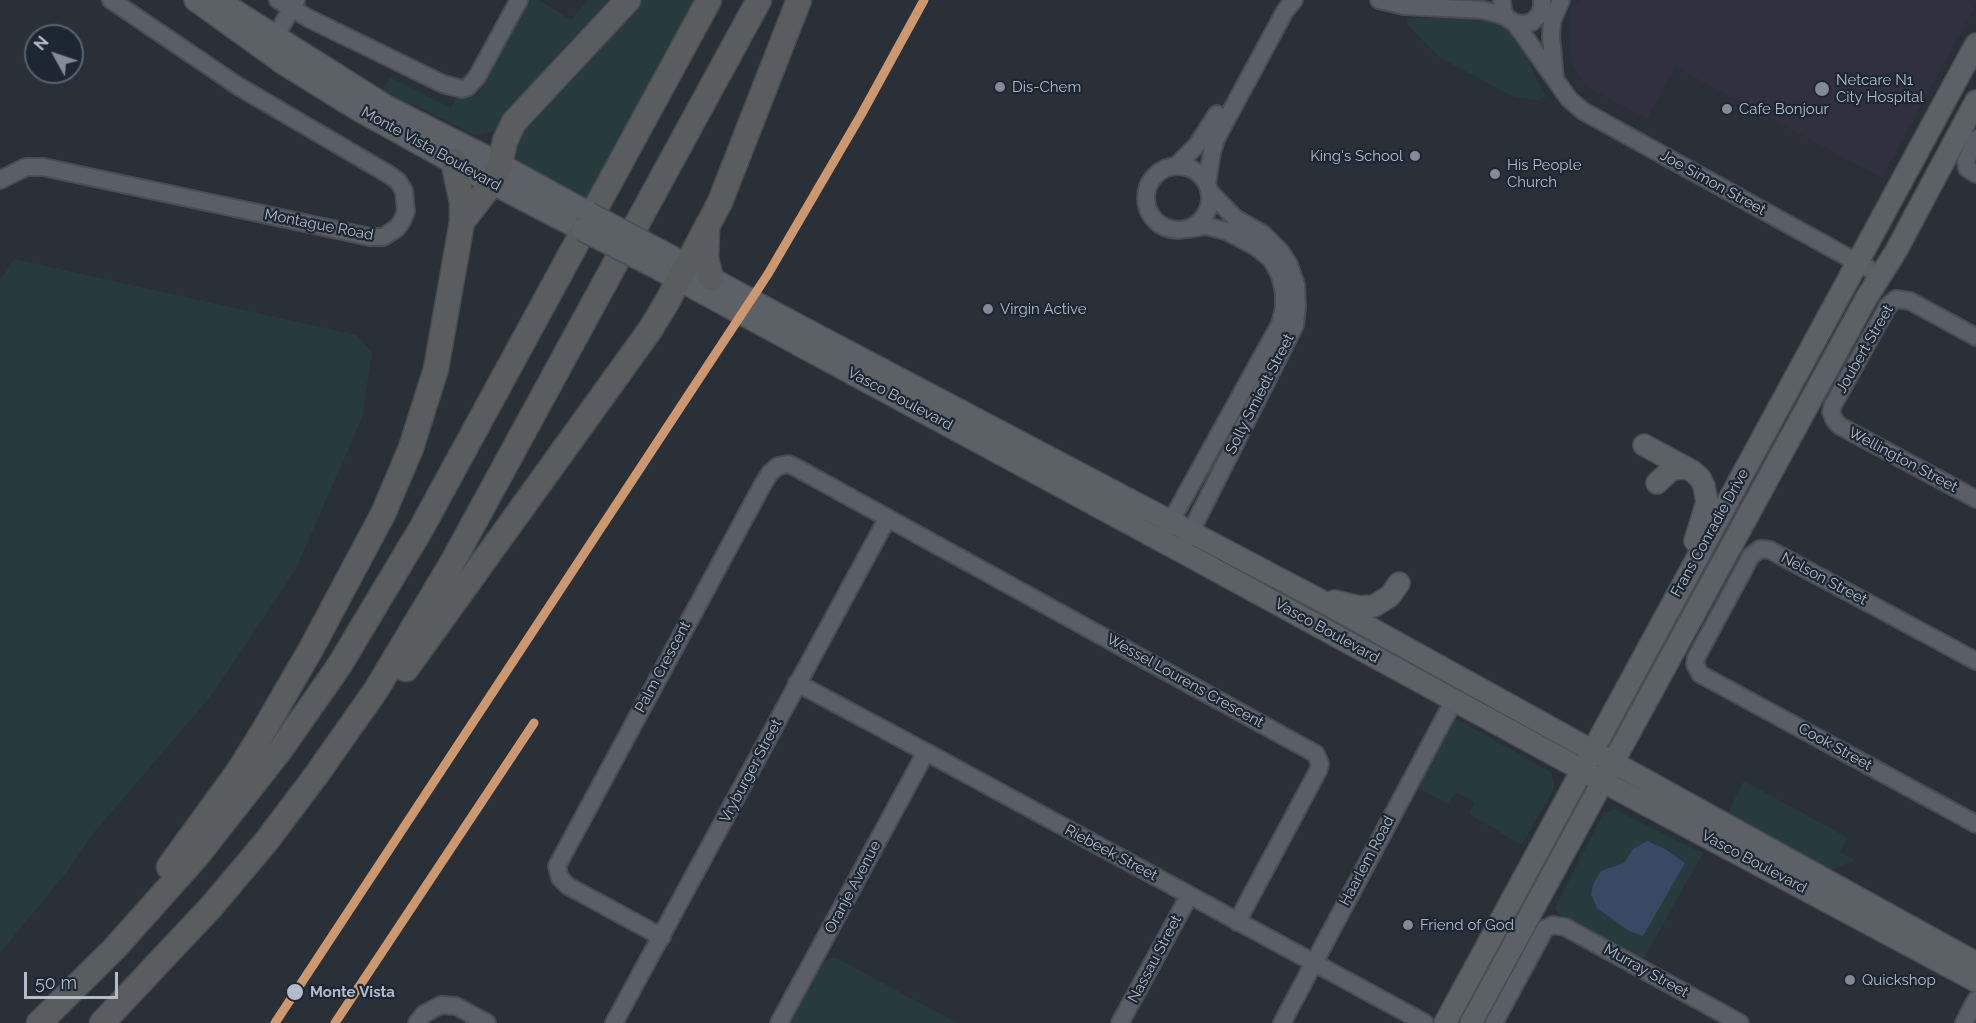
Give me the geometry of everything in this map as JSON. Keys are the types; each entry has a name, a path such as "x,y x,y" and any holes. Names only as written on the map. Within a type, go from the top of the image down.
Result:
{"highway":[{"path":"462,222 496,174 505,141 514,122 628,0"},
{"path":"44,1018 129,933 204,848 281,749 339,666 421,530 709,0"},
{"path":"102,1023 211,907 265,843 357,718 436,593 759,0"},
{"path":"265,843 298,811 338,765 650,330 720,202 799,0"},
{"path":"44,1018 163,874 238,772 311,649 373,534 411,448 433,378 462,222 462,202 453,161"},
{"path":"707,229 706,258 712,285"}],"main road":[{"name":"Monte Vista Boulevard","path":"195,0 284,64 375,120 453,161 496,174"},
{"name":"Monte Vista Boulevard","path":"218,0 496,174 682,272"},
{"name":"Frans Conradie Drive","path":"1445,1023 1976,44"},
{"name":"Frans Conradie Drive","path":"1471,1023 1880,275 1896,251 1976,101"},
{"name":"Vasco Boulevard","path":"682,272 712,285 788,329 1166,531 1454,700 1976,981"},
{"path":"1644,445 1700,478 1706,491 1707,502 1681,588"},
{"path":"1657,483 1672,469 1686,468"},
{"name":"Vasco Boulevard","path":"1185,542 1316,598 1976,963"},
{"path":"1316,598 1370,607 1387,599 1399,583"}],"street":[{"name":"Montague Road","path":"0,180 26,166 43,167 370,237 383,237 397,228 402,221 406,211 404,192 398,181 238,86 111,0"},
{"path":"284,64 276,50 275,37 289,3 454,88 462,89 473,82 519,0"},
{"path":"1279,0 1207,132 1177,165 1161,170 1148,185 1147,206 1154,219 1166,228 1188,229 1203,218 1210,201 1212,152 1216,139 1293,0"},
{"path":"1379,0 1404,6 1508,13 1528,23 1542,4"},
{"path":"1555,79 1551,28 1561,0"},
{"name":"Joe Simon Street","path":"1542,4 1542,44 1555,79"},
{"name":"Joe Simon Street","path":"1508,13 1569,99 1583,111 1880,275"},
{"path":"1976,139 1966,161 1967,168 1976,174"},
{"path":"1177,165 1195,170 1209,188"},
{"name":"Solly Smiedt Street","path":"1185,542 1295,325 1298,306 1296,285 1289,265 1281,252 1263,234 1235,218 1209,188"},
{"name":"Solly Smiedt Street","path":"1166,531 1280,324 1284,308 1284,293 1280,275 1271,259 1256,247 1226,231 1206,226 1188,229"},
{"name":"Joubert Street","path":"1832,416 1833,405 1888,306 1896,299 1910,302 1976,337"},
{"name":"Wellington Street","path":"1832,416 1840,426 1976,499"},
{"name":"Palm Crescent","path":"662,937 568,886 560,878 558,872 557,866 561,856 770,473 782,465 795,467 887,519"},
{"name":"Vryburger Street","path":"614,1023 887,519"},
{"name":"Wessel Lourens Crescent","path":"887,519 1316,754 1320,764 1318,771 1237,922"},
{"name":"Nelson Street","path":"1696,668 1696,658 1751,556 1760,549 1770,550 1976,662"},
{"name":"Cook Street","path":"1696,668 1700,674 1976,824"},
{"name":"Riebeek Street","path":"797,683 1425,1023"},
{"name":"Haarlem Road","path":"1282,1023 1454,700"},
{"name":"Oranje Avenue","path":"779,1023 927,752"},
{"name":"Nassau Street","path":"1120,1023 1189,896"},
{"name":"Murray Street","path":"1494,1023 1550,925 1565,927 1740,1023"},
{"path":"1964,1023 1976,1000"},
{"path":"417,1023 424,1014 441,1005 456,1006 487,1023"}],"shaded area":[{"name":"Netcare N1 City Hospital","path":"1579,0 1976,0 1976,4 1882,178 1675,67 1647,119 1586,86 1573,65 1569,46 1570,10"}],"green space":[{"path":"529,0 539,0 571,20 588,0 619,0 497,129 485,134 474,135 417,106 389,99 380,94 390,77 451,108 456,97 476,96"},
{"path":"637,0 695,0 586,199 510,158 514,135"},
{"path":"1476,16 1503,23 1512,30 1528,55 1534,74 1546,97 1535,100 1512,96 1439,57 1407,24 1407,18"},
{"path":"14,259 356,335 372,352 362,418 295,571 211,696 92,835 66,873 0,953 0,280"},
{"path":"1451,716 1551,772 1555,787 1522,845 1469,814 1475,802 1456,792 1448,804 1411,784"},
{"path":"1744,781 1848,838 1840,852 1855,860 1828,871 1732,816 1728,812"},
{"path":"1614,809 1703,853 1642,962 1565,921 1555,908 1603,814"},
{"path":"835,957 957,1023 787,1023 820,962"}],"water":[{"path":"1647,841 1665,849 1685,863 1643,936 1629,931 1597,908 1591,894 1594,882 1601,871 1624,863 1633,849"}],"railway":[{"path":"335,1023 534,723"}],"transit line":[{"path":"275,1023 768,274 861,115 924,0"},
{"path":"335,1023 534,723"}],"place":[{"name":"Dis-Chem","path":"1000,87"},
{"name":"Netcare N1 City Hospital","path":"1822,89"},
{"name":"Cafe Bonjour","path":"1727,109"},
{"name":"King's School","path":"1415,156"},
{"name":"His People Church","path":"1495,174"},
{"name":"Virgin Active","path":"988,309"},
{"name":"Friend of God","path":"1408,925"},
{"name":"Quickshop","path":"1850,980"},
{"name":"Monte Vista","path":"295,992"}]}
